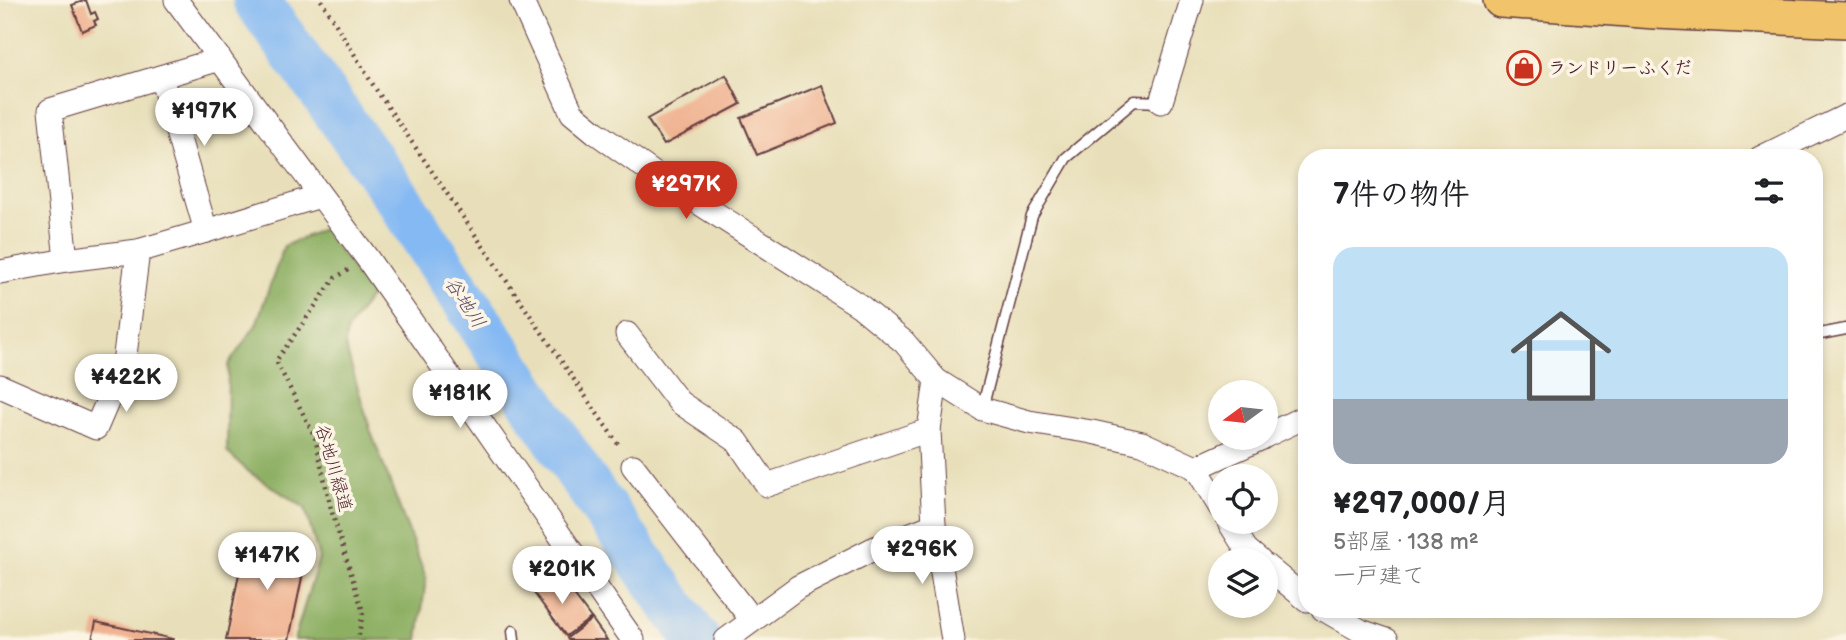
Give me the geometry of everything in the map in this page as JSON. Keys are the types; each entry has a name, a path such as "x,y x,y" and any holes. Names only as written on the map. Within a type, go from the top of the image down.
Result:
{"main road":[{"path":"1501,0 1654,11 1846,20"}],"street":[{"path":"176,0 367,258 633,640"},
{"path":"521,0 572,113 663,180 860,306 904,341 936,380 982,409 1029,422 1142,443 1196,468 1208,488"},
{"path":"1161,102 1192,0"},
{"path":"66,260 50,110 220,59"},
{"path":"161,76 206,232"},
{"path":"1778,149 1846,116"},
{"path":"0,272 138,250 320,196"},
{"path":"0,386 96,428 124,363 138,250"},
{"path":"627,334 679,402 737,441 767,485 929,430"},
{"path":"936,380 929,430 933,525 953,640"},
{"path":"1278,430 1298,420"},
{"path":"1196,468 1235,450"},
{"path":"633,467 749,623"},
{"path":"726,640 798,587 873,549 933,525"},
{"path":"1278,576 1298,592"},
{"path":"1339,618 1361,631 1387,640"}],"lane":[{"path":"982,409 1032,216 1066,158 1134,101 1161,102"},
{"path":"1823,333 1846,329"}],"path":[{"path":"321,0 383,99 633,467"},
{"name":"谷地川緑道","path":"358,640 363,612 331,509 315,437 276,361 335,278 367,258"}],"green space":[{"path":"323,229 372,294 347,330 345,345 371,432 426,578 418,640 294,640 319,558 305,508 249,472 227,452 228,365 256,325 284,246"}],"building":[{"path":"86,0 91,14 95,12 98,19 94,21 96,25 82,31 72,5"},
{"path":"726,75 741,104 664,145 647,119"},
{"path":"822,85 837,123 757,155 741,118"},
{"path":"246,538 308,549 289,640 226,640"},
{"path":"559,575 591,618 566,636 534,593"},
{"path":"592,619 607,640 568,640 567,638"},
{"path":"96,622 173,639 92,640"}],"waterway":[{"name":"谷地川","path":"256,0 397,197 580,475 697,640"}],"place":[{"name":"ランドリーふくだ","path":"1524,68"}]}
